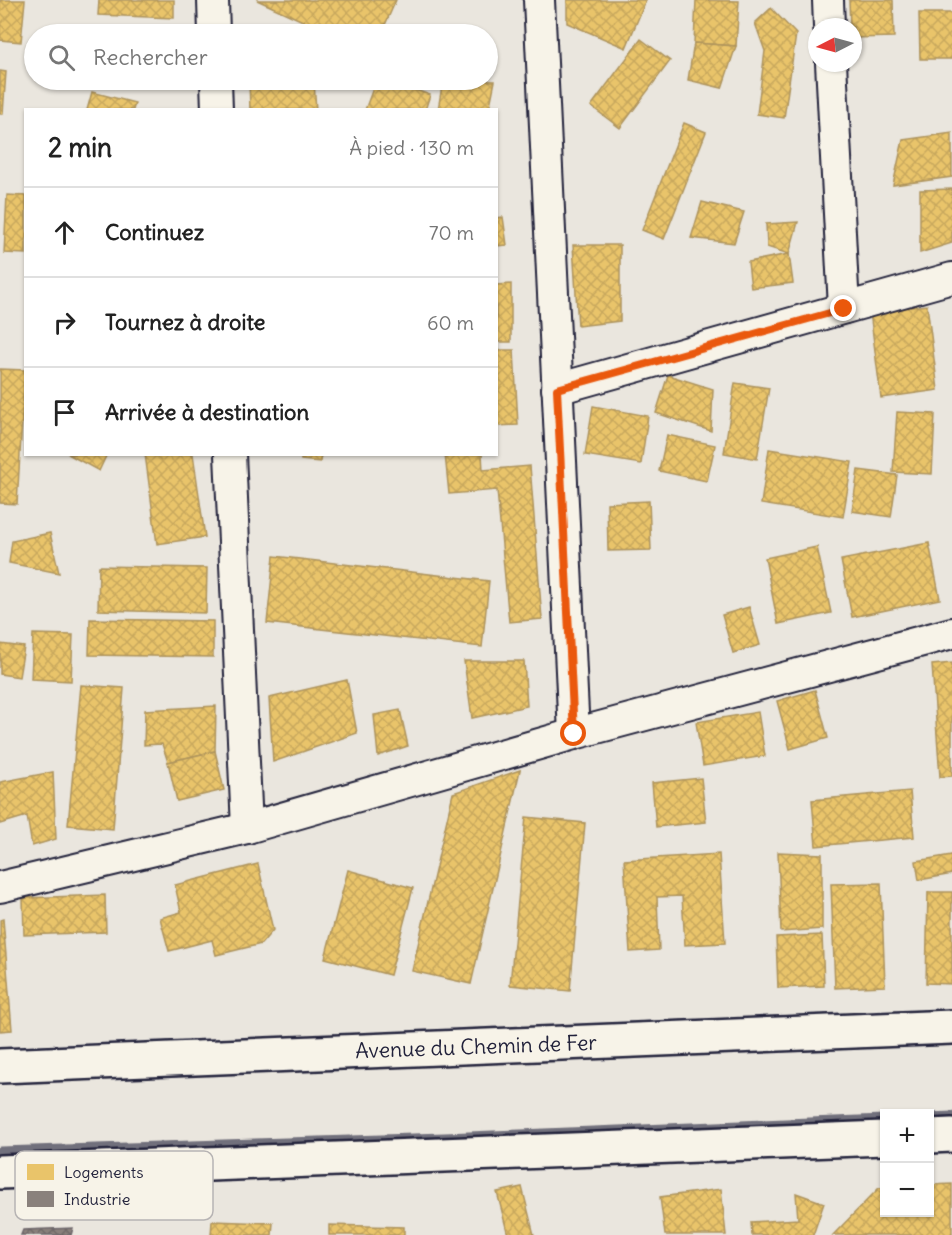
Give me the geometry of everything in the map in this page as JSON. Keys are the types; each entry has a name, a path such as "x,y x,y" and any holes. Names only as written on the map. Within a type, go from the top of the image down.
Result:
{"main road":[{"name":"Avenue du Chemin de Fer","path":"0,1066 952,1028"},
{"path":"934,1136 952,1135"},
{"path":"213,1164 880,1138"},
{"path":"0,1172 15,1171"}],"street":[{"path":"213,0 214,24"},
{"path":"539,0 574,734"},
{"path":"828,0 829,18"},
{"path":"831,72 844,309"},
{"path":"216,90 217,108"},
{"path":"557,389 952,278"},
{"path":"230,456 248,828"},
{"path":"0,887 248,828 574,734 952,633"}],"building: Logements":[{"path":"0,0 25,0 21,42 0,40"},
{"path":"99,0 174,0 174,18 98,15"},
{"path":"257,0 396,0 385,24 309,24"},
{"path":"567,0 646,0 626,48 567,23"},
{"path":"696,0 739,1 736,46 694,43"},
{"path":"849,0 893,0 894,37 862,38 862,18 850,18"},
{"path":"771,8 796,34 784,118 757,114 765,51 755,23"},
{"path":"919,13 952,13 952,59 920,59"},
{"path":"641,39 670,61 620,128 591,106"},
{"path":"694,43 736,46 722,88 688,80"},
{"path":"0,71 6,72 3,114 0,114"},
{"path":"249,90 315,90 316,108 250,108"},
{"path":"372,90 416,90 430,95 426,108 366,108"},
{"path":"441,90 493,90 489,108 438,108"},
{"path":"92,92 135,103 134,108 88,108"},
{"path":"684,123 706,132 664,239 642,230"},
{"path":"952,133 952,177 893,185 903,140"},
{"path":"952,189 952,243 920,253 920,190"},
{"path":"7,195 24,196 24,254 4,253"},
{"path":"702,202 744,212 734,243 691,238"},
{"path":"503,217 507,245 498,246 498,218"},
{"path":"798,222 789,254 767,247 766,224"},
{"path":"573,245 620,245 620,321 578,326"},
{"path":"789,254 793,283 751,288 748,262"},
{"path":"511,284 511,342 498,342 498,285"},
{"path":"927,305 938,390 881,398 870,312"},
{"path":"498,350 514,350 518,425 498,426"},
{"path":"0,369 24,370 17,504 0,503"},
{"path":"668,375 713,389 711,431 656,413"},
{"path":"735,383 769,388 757,459 724,453"},
{"path":"593,406 648,416 641,464 585,455"},
{"path":"897,412 935,414 932,474 893,472"},
{"path":"667,435 715,445 707,481 659,471"},
{"path":"769,449 852,462 843,517 761,504"},
{"path":"72,456 106,456 99,471"},
{"path":"145,456 193,456 205,537 157,544"},
{"path":"301,456 321,456 320,462 301,460"},
{"path":"445,456 482,456 483,470 530,466 542,619 509,622 497,490 449,494"},
{"path":"858,470 897,475 891,517 852,511"},
{"path":"649,501 651,550 608,551 607,503"},
{"path":"50,533 59,573 9,563 12,541"},
{"path":"929,543 940,599 852,617 841,560"},
{"path":"817,547 831,613 778,624 765,558"},
{"path":"274,556 489,581 482,647 267,623"},
{"path":"99,566 207,568 206,613 98,610"},
{"path":"749,607 760,645 733,653 722,615"},
{"path":"90,619 213,621 213,657 89,655"},
{"path":"33,634 73,635 71,681 31,679"},
{"path":"0,644 24,647 19,677 0,674"},
{"path":"464,661 524,661 527,706 472,718"},
{"path":"952,663 952,776 940,777 932,665"},
{"path":"347,680 357,733 273,762 269,698"},
{"path":"81,685 124,688 113,829 68,825"},
{"path":"815,690 828,738 790,749 777,701"},
{"path":"216,706 215,751 168,762 162,744 144,745 145,710"},
{"path":"400,710 408,746 378,756 374,715"},
{"path":"758,712 765,756 703,766 696,722"},
{"path":"215,751 224,790 177,801 168,762"},
{"path":"520,770 471,984 412,971 453,793"},
{"path":"53,772 56,839 32,846 27,816 0,824 0,782"},
{"path":"701,778 706,822 656,827 652,783"},
{"path":"910,791 914,837 816,846 812,800"},
{"path":"526,817 585,823 570,991 510,985"},
{"path":"778,852 822,854 822,929 781,932"},
{"path":"719,854 725,943 685,945 682,896 657,897 659,950 630,952 624,860"},
{"path":"952,855 952,874 919,880 916,861"},
{"path":"258,864 273,930 261,944 216,955 212,940 169,951 160,918 181,912 175,885"},
{"path":"348,870 413,888 390,975 325,958"},
{"path":"881,883 885,986 835,988 831,884"},
{"path":"928,892 952,892 952,984 926,983"},
{"path":"105,895 106,932 24,935 23,898"},
{"path":"3,919 12,1030 0,1031 0,920"},
{"path":"822,935 824,986 778,988 776,937"},
{"path":"952,1184 952,1235 833,1235 879,1188 880,1217 934,1217 934,1185"},
{"path":"522,1187 534,1235 508,1235 497,1192"},
{"path":"721,1189 726,1235 665,1235 660,1197"},
{"path":"796,1193 824,1203 813,1235 752,1235 751,1222 798,1219"},
{"path":"212,1221 273,1223 272,1235 211,1235"},
{"path":"329,1225 404,1227 404,1235 329,1235"}],"building: Industrie":[{"path":"73,1228 71,1235 21,1235 23,1230"}],"waterway":[{"path":"934,1117 952,1116"},
{"path":"0,1151 445,1137 880,1119"}],"route":[{"path":"574,734 557,389 844,309"}]}
